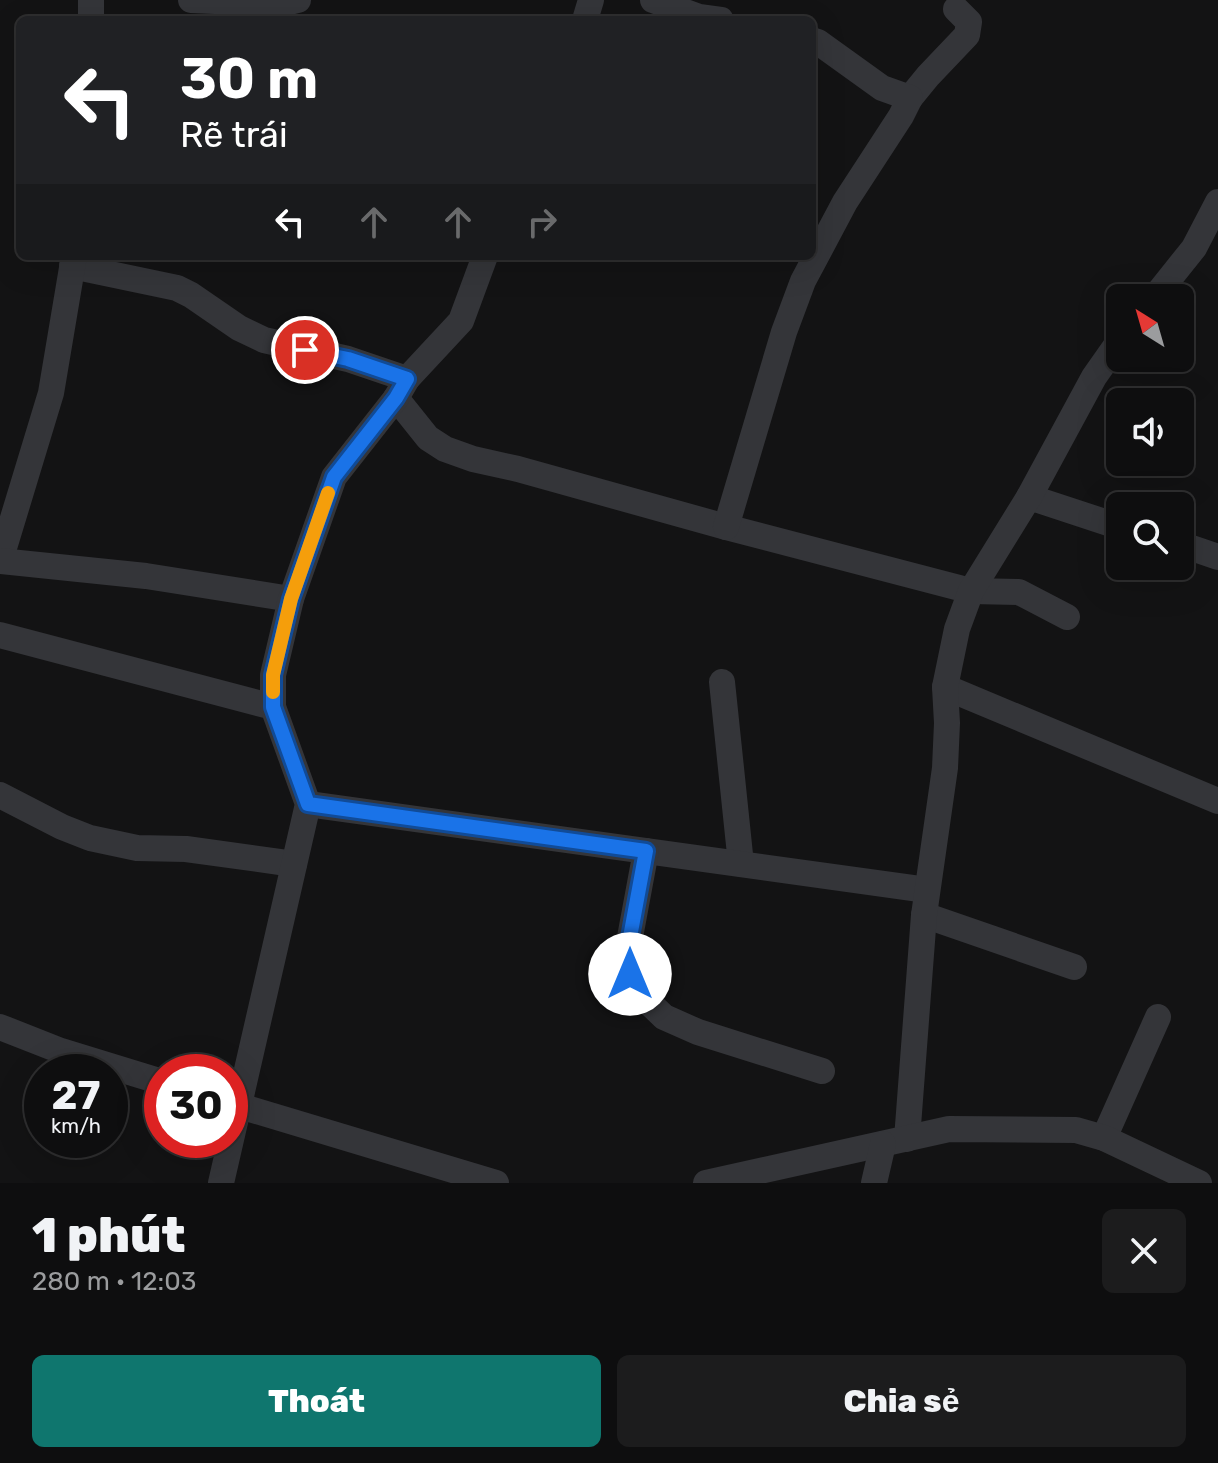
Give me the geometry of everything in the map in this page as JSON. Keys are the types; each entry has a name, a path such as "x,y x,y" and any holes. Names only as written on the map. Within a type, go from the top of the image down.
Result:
{"street":[{"path":"191,0 282,4 298,0"},
{"path":"653,0 696,16"},
{"path":"816,257 845,202 910,98 967,35 969,22 956,9"},
{"path":"816,41 882,88 910,98"},
{"path":"1165,284 1194,248 1218,202"},
{"path":"247,1054 308,804 273,707 273,675 291,599 334,477 402,389 461,321 484,260"},
{"path":"726,527 784,332 814,260"},
{"path":"291,599 146,576 0,561 51,393 73,261 177,288 239,328 264,340 348,359 402,389 428,438 445,449 971,591 1019,592 1067,617"},
{"path":"874,1183 895,1141 945,768 945,687 957,629 971,591 1029,497 1106,360"},
{"path":"1029,497 1106,522"},
{"path":"1194,549 1218,557"},
{"path":"0,635 273,707"},
{"path":"722,682 741,864"},
{"path":"945,687 1218,801"},
{"path":"0,795 90,838 137,848 186,849 294,864"},
{"path":"308,804 741,864 926,902 1074,967"},
{"path":"646,851 628,948 630,974 643,997 664,1017 698,1032 822,1071"},
{"path":"1104,1138 1158,1017"},
{"path":"0,1027 61,1051 144,1076"},
{"path":"248,1109 420,1172 496,1183"},
{"path":"706,1183 949,1129 1076,1130 1104,1138 1199,1183"},
{"path":"221,1183 225,1158"}],"slow traffic":[{"path":"273,692 273,675 291,599 328,493"}],"route":[{"path":"305,350 348,359 407,379 396,398 334,477 291,599 273,675 273,707 308,804 646,851 628,948 630,974"}]}
